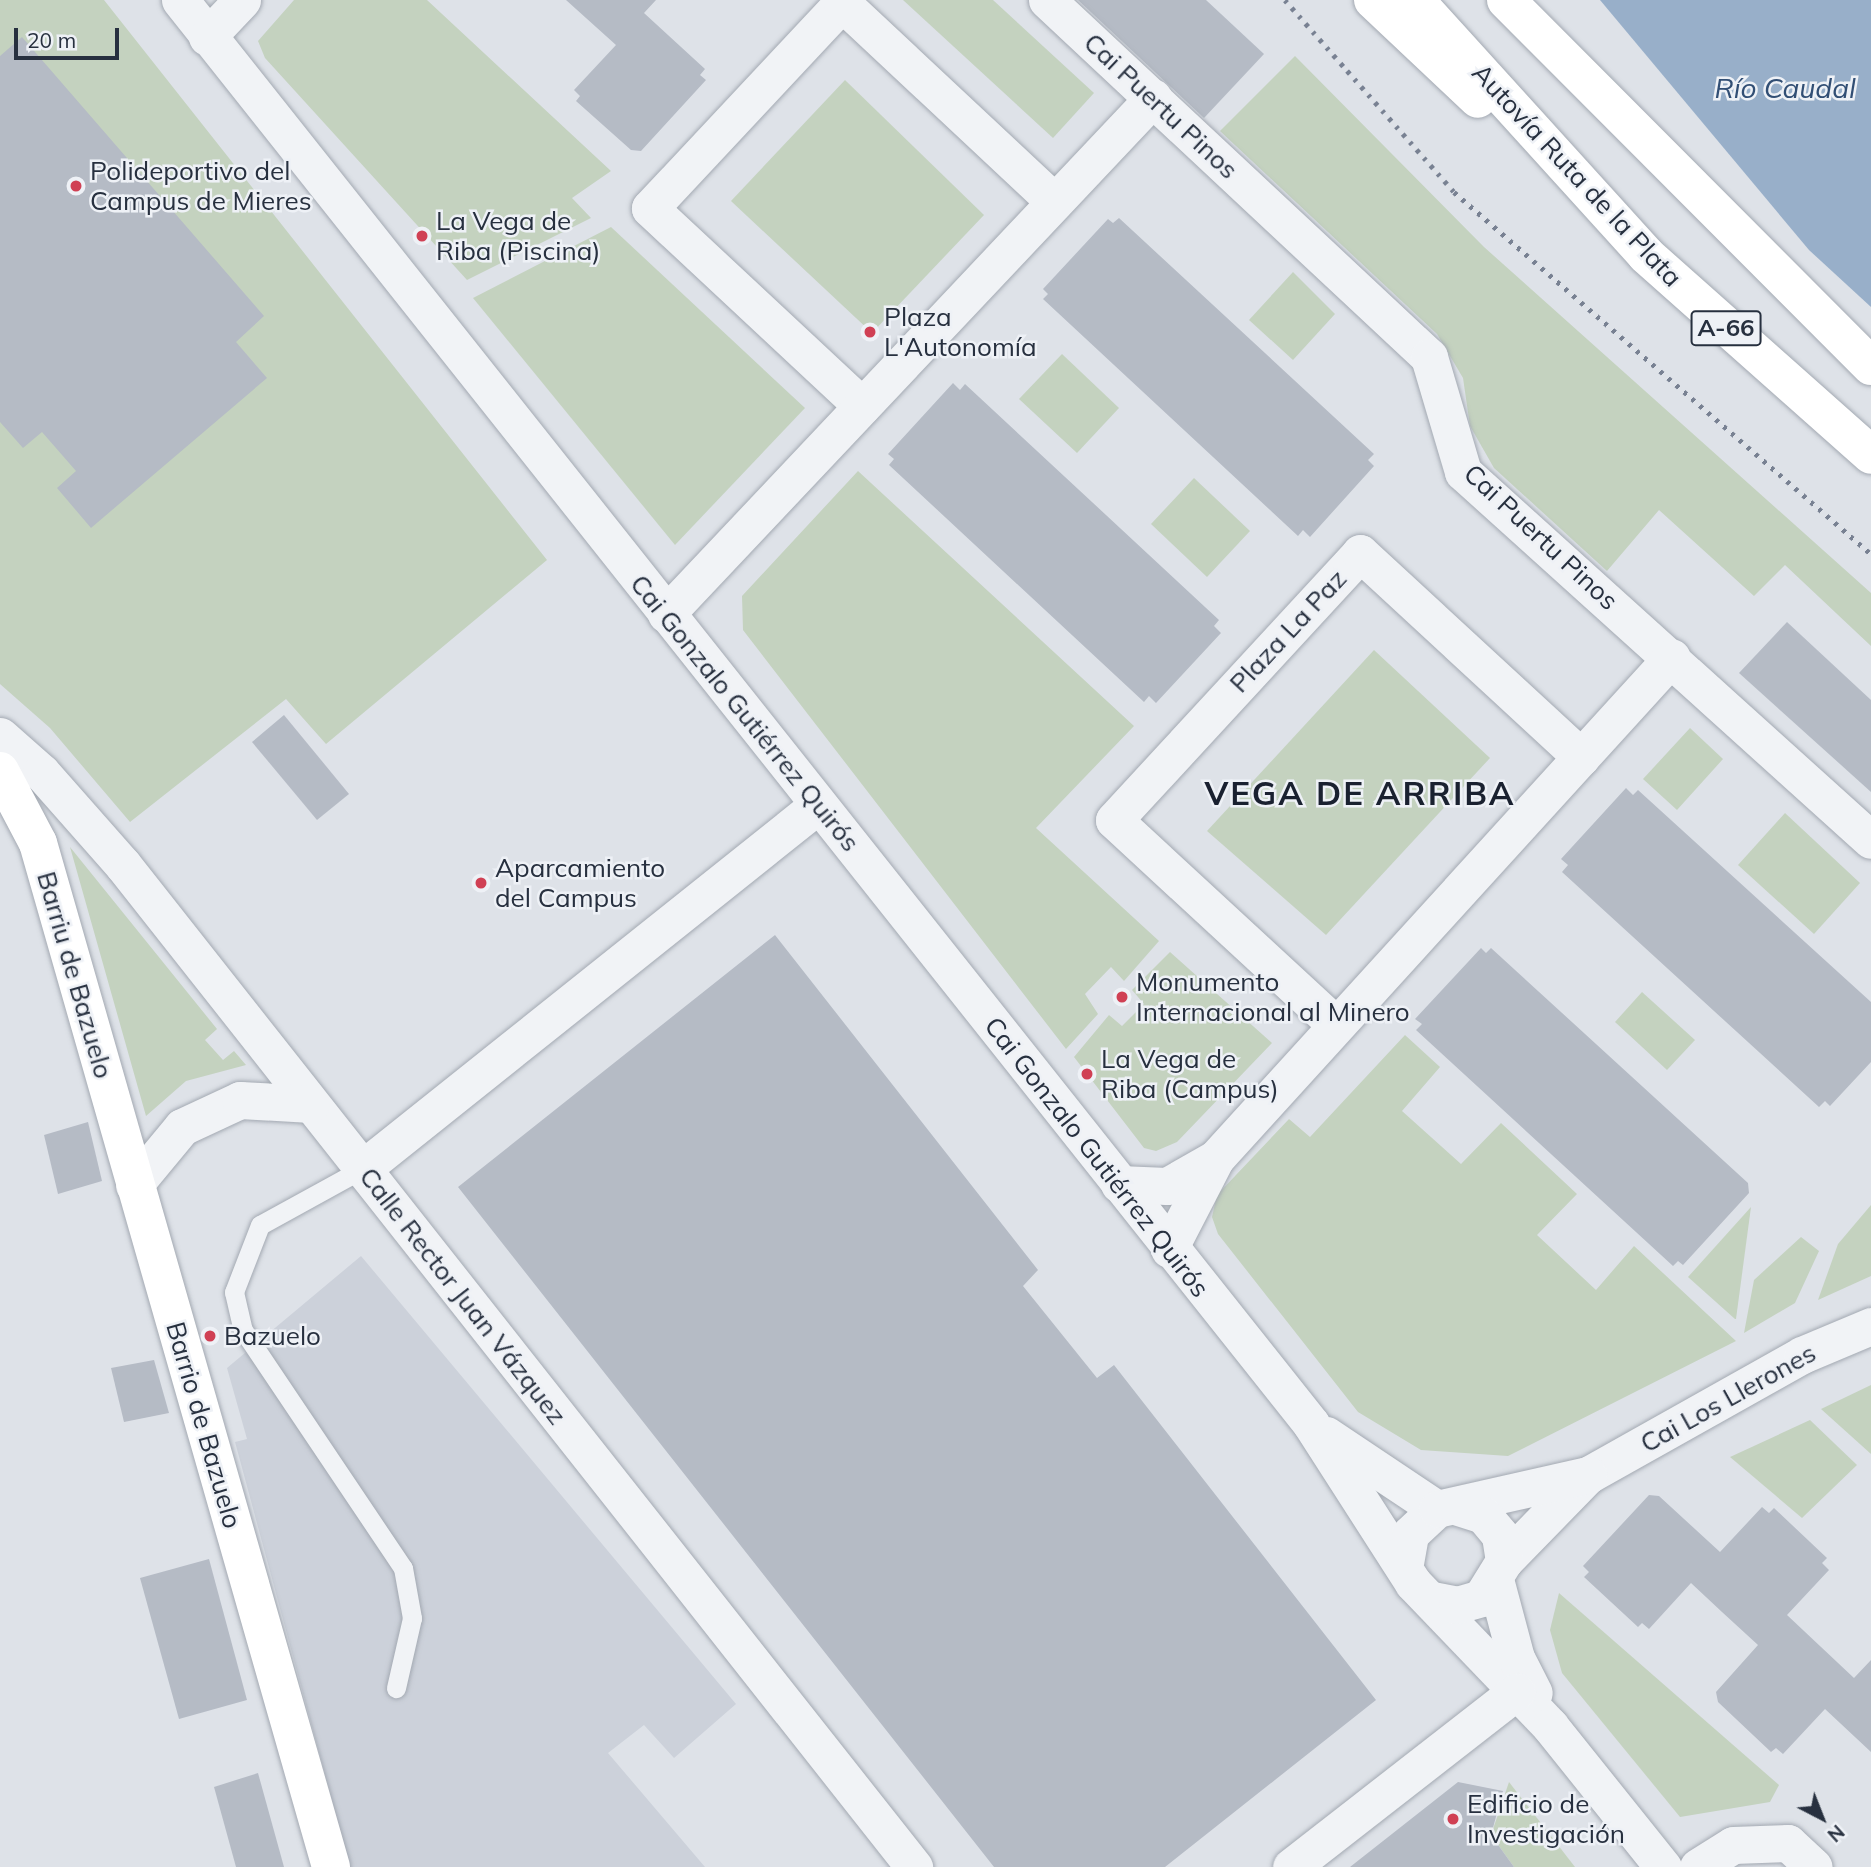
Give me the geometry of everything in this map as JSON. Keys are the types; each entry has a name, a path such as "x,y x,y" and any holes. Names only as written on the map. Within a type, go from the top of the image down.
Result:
{"main road":[{"path":"1373,0 1418,49 1589,192"},
{"name":"Autovía Ruta de la Plata","path":"1415,0 1646,255 1871,455"},
{"name":"A-66","path":"1506,0 1706,204 1871,366"},
{"path":"1541,0 1706,204"},
{"name":"Barriu de Bazuelo","path":"0,771 38,844 134,1185"},
{"name":"Barrio de Bazuelo","path":"134,1185 331,1867"}],"street":[{"name":"Cai Gonzalo Gutiérrez Quirós","path":"180,0 1169,1249 1311,1424 1405,1563 1413,1583 1550,1726"},
{"path":"207,37 242,0"},
{"name":"Cai Puertu Pinos","path":"1047,0 1429,357 1463,471 1672,657 1871,840"},
{"path":"862,406 650,208 832,13 842,3 1055,202"},
{"path":"666,614 1153,97"},
{"name":"Plaza La Paz","path":"1336,1025 1114,820 1360,553 1581,757"},
{"path":"1169,1249 1216,1158 1672,657"},
{"name":"Calle Rector Juan Vázquez","path":"0,736 41,772 123,865 914,1867"},
{"path":"362,1169 818,805"},
{"path":"134,1185 182,1127 240,1100 311,1104"},
{"path":"1119,1184 1167,1186 1216,1158"},
{"name":"Cai Los Llerones","path":"1588,1475 1802,1354 1871,1325"},
{"name":"Cai Gonzalo Gutiérrez Quirós","path":"1311,1424 1447,1508 1483,1515 1500,1535 1500,1572 1516,1658 1550,1726"},
{"path":"1405,1563 1410,1534 1447,1508 1588,1475"},
{"path":"1432,1600 1457,1605 1481,1598 1500,1572 1588,1475"},
{"path":"1291,1867 1517,1691"},
{"path":"1550,1726 1663,1867"},
{"path":"1698,1867 1733,1846 1788,1843 1814,1867"}],"lane":[{"path":"362,1169 260,1225 234,1292 243,1330 403,1568 412,1618 396,1688"}],"shaded area":[{"path":"361,1256 736,1704 674,1758 644,1725 608,1753 705,1867 350,1867 235,1442 247,1439 227,1368"}],"green space":[{"path":"0,0 104,0 547,560 326,744 286,699 130,822 50,728 0,684"},
{"path":"294,0 427,0 611,171 572,198 591,218 467,280 265,58 258,41"},
{"path":"903,0 993,0 1094,93 1053,138"},
{"path":"1295,56 1484,247 1871,593 1871,646 1785,565 1754,596 1659,510 1607,571 1494,468 1470,426 1463,378 1437,334 1220,131"},
{"path":"845,80 984,215 872,333 731,201"},
{"path":"611,227 805,408 675,545 473,298"},
{"path":"1293,272 1335,314 1293,360 1249,320"},
{"path":"1062,354 1119,408 1077,453 1019,399"},
{"path":"858,471 1134,726 1036,828 1159,941 1124,981 1111,967 1085,994 1098,1014 1066,1049 743,630 742,596"},
{"path":"1194,478 1250,531 1207,577 1151,524"},
{"path":"1374,650 1490,758 1326,935 1207,831"},
{"path":"1690,728 1723,759 1677,810 1643,779"},
{"path":"1785,813 1860,883 1814,934 1738,865"},
{"path":"70,847 217,1029 205,1040 223,1060 234,1051 246,1065 186,1081 146,1116"},
{"path":"1170,952 1272,1043 1177,1142 1156,1151 1144,1148 1074,1057 1109,1015 1122,1026 1144,1004 1132,990"},
{"path":"1642,992 1695,1040 1667,1070 1615,1022"},
{"path":"1405,1035 1440,1067 1402,1111 1461,1164 1501,1123 1577,1194 1537,1235 1596,1290 1634,1246 1736,1341 1508,1456 1421,1450 1358,1412 1218,1234 1212,1217 1217,1195 1289,1119 1310,1137"},
{"path":"1871,1205 1871,1276 1818,1300 1838,1244"},
{"path":"1751,1207 1736,1319 1735,1319 1688,1277"},
{"path":"1801,1237 1819,1251 1795,1303 1744,1333 1754,1280"},
{"path":"1871,1385 1871,1454 1821,1409"},
{"path":"1810,1420 1857,1465 1802,1518 1730,1457"},
{"path":"1559,1593 1779,1785 1770,1802 1680,1817 1562,1673 1550,1630"},
{"path":"1509,1782 1575,1867 1514,1867 1491,1835"}],"water":[{"name":"Río Caudal","path":"1600,0 1871,0 1871,307 1809,250"}],"building":[{"path":"566,0 656,0 644,13 705,69 700,75 706,80 641,151 631,150 576,101 580,96 574,90 616,45"},
{"path":"1078,0 1206,0 1264,54 1204,118"},
{"name":"Polideportivo del Campus de Mieres","path":"22,37 264,316 236,342 267,378 91,528 57,488 76,471 42,432 23,448 0,422 0,56"},
{"path":"1119,218 1374,454 1368,460 1374,466 1310,537 1303,530 1298,536 1043,299 1048,294 1043,289 1108,219 1113,223"},
{"path":"953,383 960,390 965,384 1219,620 1214,626 1221,633 1156,703 1149,696 1144,702 889,465 894,459 888,454"},
{"path":"1787,622 1871,700 1871,792 1739,673"},
{"path":"284,715 349,794 317,820 252,742"},
{"path":"1626,788 1633,795 1638,790 1871,1002 1871,1062 1830,1106 1825,1101 1819,1107 1562,872 1568,865 1561,859"},
{"path":"775,935 1038,1270 1023,1286 1097,1378 1114,1365 1376,1700 1165,1867 994,1867 458,1187"},
{"path":"1481,948 1486,953 1491,948 1748,1183 1749,1193 1683,1265 1678,1261 1673,1266 1416,1030 1422,1024 1415,1019"},
{"path":"88,1122 102,1181 58,1194 44,1135"},
{"path":"154,1360 169,1413 124,1422 111,1368"},
{"path":"1649,1495 1659,1496 1720,1552 1762,1507 1769,1513 1774,1508 1827,1558 1822,1563 1829,1570 1787,1615 1854,1678 1871,1660 1871,1752 1825,1709 1783,1754 1776,1748 1771,1752 1718,1702 1716,1692 1758,1645 1691,1583 1649,1629 1642,1623 1638,1627 1584,1577 1589,1572 1583,1566"},
{"path":"209,1559 247,1700 179,1719 140,1578"},
{"path":"258,1773 284,1867 236,1867 214,1787"},
{"name":"Edificio de Investigación","path":"1458,1782 1503,1791 1491,1835 1514,1867 1350,1867"}],"railway":[{"path":"1285,0 1454,192 1871,554"}],"place":[{"name":"Polideportivo del Campus de Mieres","path":"76,186"},
{"name":"La Vega de Riba (Piscina)","path":"422,236"},
{"name":"Plaza L'Autonomía","path":"870,332"},
{"name":"Aparcamiento del Campus","path":"481,883"},
{"name":"Monumento Internacional al Minero","path":"1122,997"},
{"name":"La Vega de Riba (Campus)","path":"1087,1074"},
{"name":"Bazuelo","path":"210,1336"},
{"name":"Edificio de Investigación","path":"1453,1819"}],"district":[{"name":"VEGA DE ARRIBA","path":"1360,793"}]}
